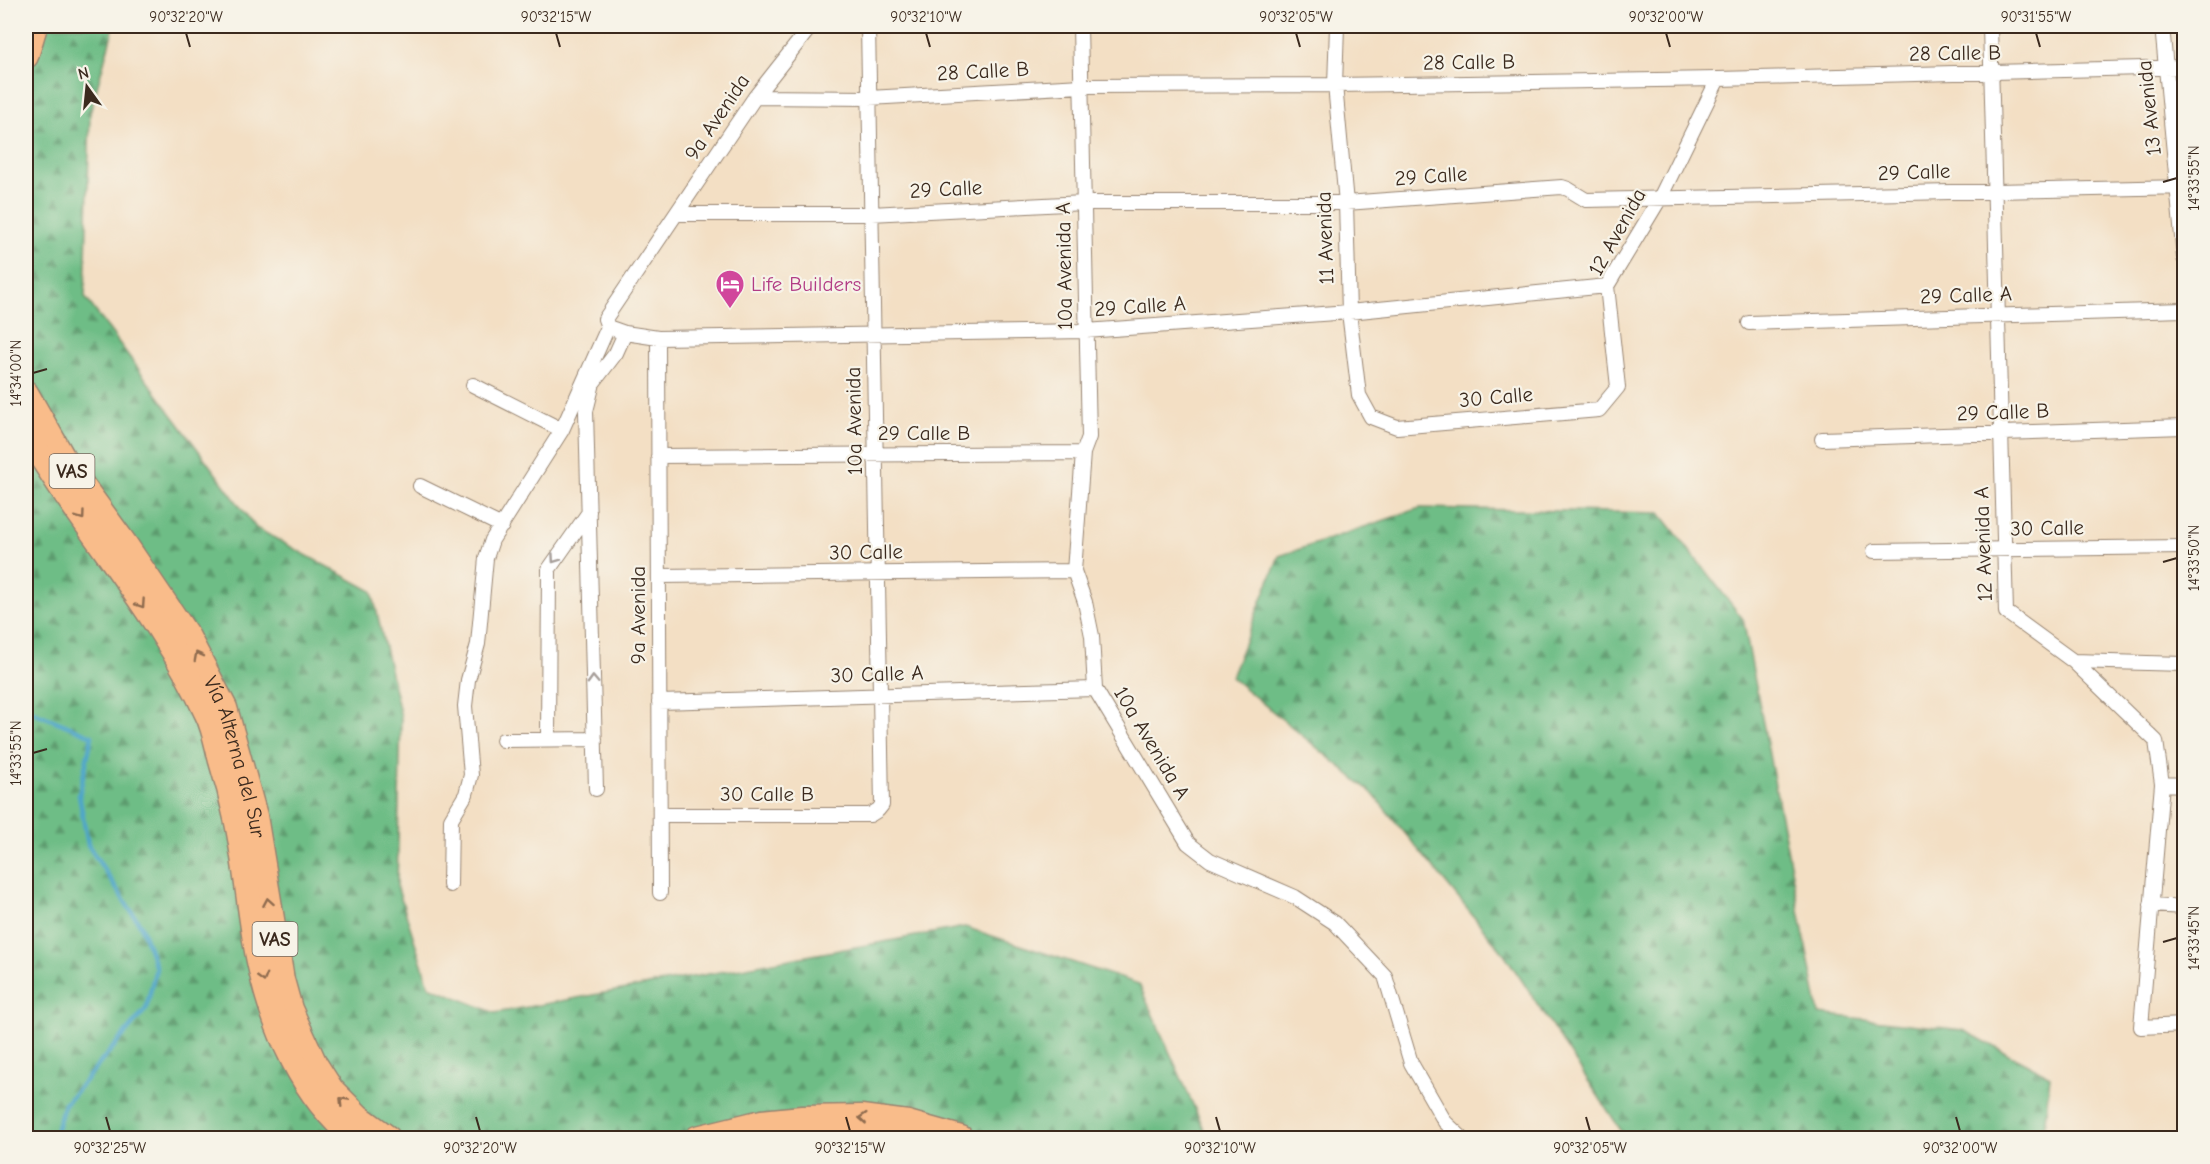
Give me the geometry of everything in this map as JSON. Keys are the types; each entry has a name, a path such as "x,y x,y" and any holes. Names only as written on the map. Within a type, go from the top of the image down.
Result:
{"highway":[{"name":"Vía Alterna del Sur","path":"26,393 117,549 170,646 217,712 255,816 282,980 295,1020 315,1064 331,1089 358,1117 388,1138"},
{"name":"Vía Alterna del Sur","path":"26,432 50,473 117,549"},
{"name":"Vía Alterna del Sur","path":"217,712 237,819 260,966 274,1016 296,1067 318,1101 354,1138"},
{"path":"697,1138 762,1122 802,1118 861,1117 908,1123 961,1138"},
{"path":"777,1138 861,1136 877,1138"}],"street":[{"name":"9a Avenida","path":"450,885 451,819 466,794 471,775 465,706 468,680 478,644 486,558 492,540 562,430 607,326 605,319 755,97 811,26"},
{"name":"10a Avenida","path":"868,26 882,805 875,813"},
{"name":"10a Avenida A","path":"1080,26 1089,437 1083,453 1074,571 1086,602 1092,636 1095,689 1188,843 1210,860 1295,897 1335,923 1385,976 1411,1063 1445,1122 1462,1138"},
{"name":"11 Avenida","path":"1337,26 1335,85 1346,203 1349,312 1359,395 1371,417 1397,427"},
{"name":"12 Avenida A","path":"1990,26 2006,612 2073,661 2156,741 2162,784 2141,1027 2184,1025"},
{"name":"13 Avenida","path":"2162,26 2181,187 2184,258"},
{"name":"28 Calle B","path":"755,97 869,98 1082,86 1718,79 2184,66"},
{"name":"12 Avenida","path":"1599,410 1618,387 1607,286 1659,200 1718,79"},
{"name":"29 Calle","path":"677,214 871,214 1084,203 1346,203 1562,187 1586,200 1659,200 2181,187"},
{"name":"29 Calle A","path":"607,326 625,333 658,338 1086,331 1349,312 1607,286"},
{"name":"29 Calle A","path":"1749,322 2184,310"},
{"path":"596,789 586,411 594,383 616,353 625,333"},
{"name":"9a Avenida","path":"658,338 660,893"},
{"path":"473,385 562,430"},
{"name":"30 Calle","path":"1397,427 1599,410"},
{"name":"29 Calle B","path":"1822,439 2184,427"},
{"name":"29 Calle B","path":"658,456 1083,453"},
{"path":"420,486 502,526"},
{"path":"548,739 549,568 589,512"},
{"name":"30 Calle","path":"1874,551 2184,547"},
{"name":"30 Calle","path":"659,576 1074,571"},
{"path":"2073,661 2184,664"},
{"name":"30 Calle A","path":"659,702 1095,689"},
{"path":"503,740 595,739"},
{"path":"2162,784 2184,786"},
{"name":"30 Calle B","path":"660,815 870,815 875,813"},
{"path":"2151,905 2184,906"}],"green space":[{"path":"26,26 114,26 90,113 85,297 256,528 372,591 401,717 397,886 429,986 495,1013 965,927 1139,984 1208,1138 26,1138"},
{"path":"1420,508 1660,513 1743,619 1819,1014 1963,1030 2050,1076 2043,1138 1626,1138 1505,955 1372,793 1231,677 1279,556"}],"waterway":[{"path":"26,709 92,736 79,795 88,845 141,926 156,968 146,1009 64,1105 54,1138"}],"place":[{"name":"Life Builders","path":"730,310"}]}
